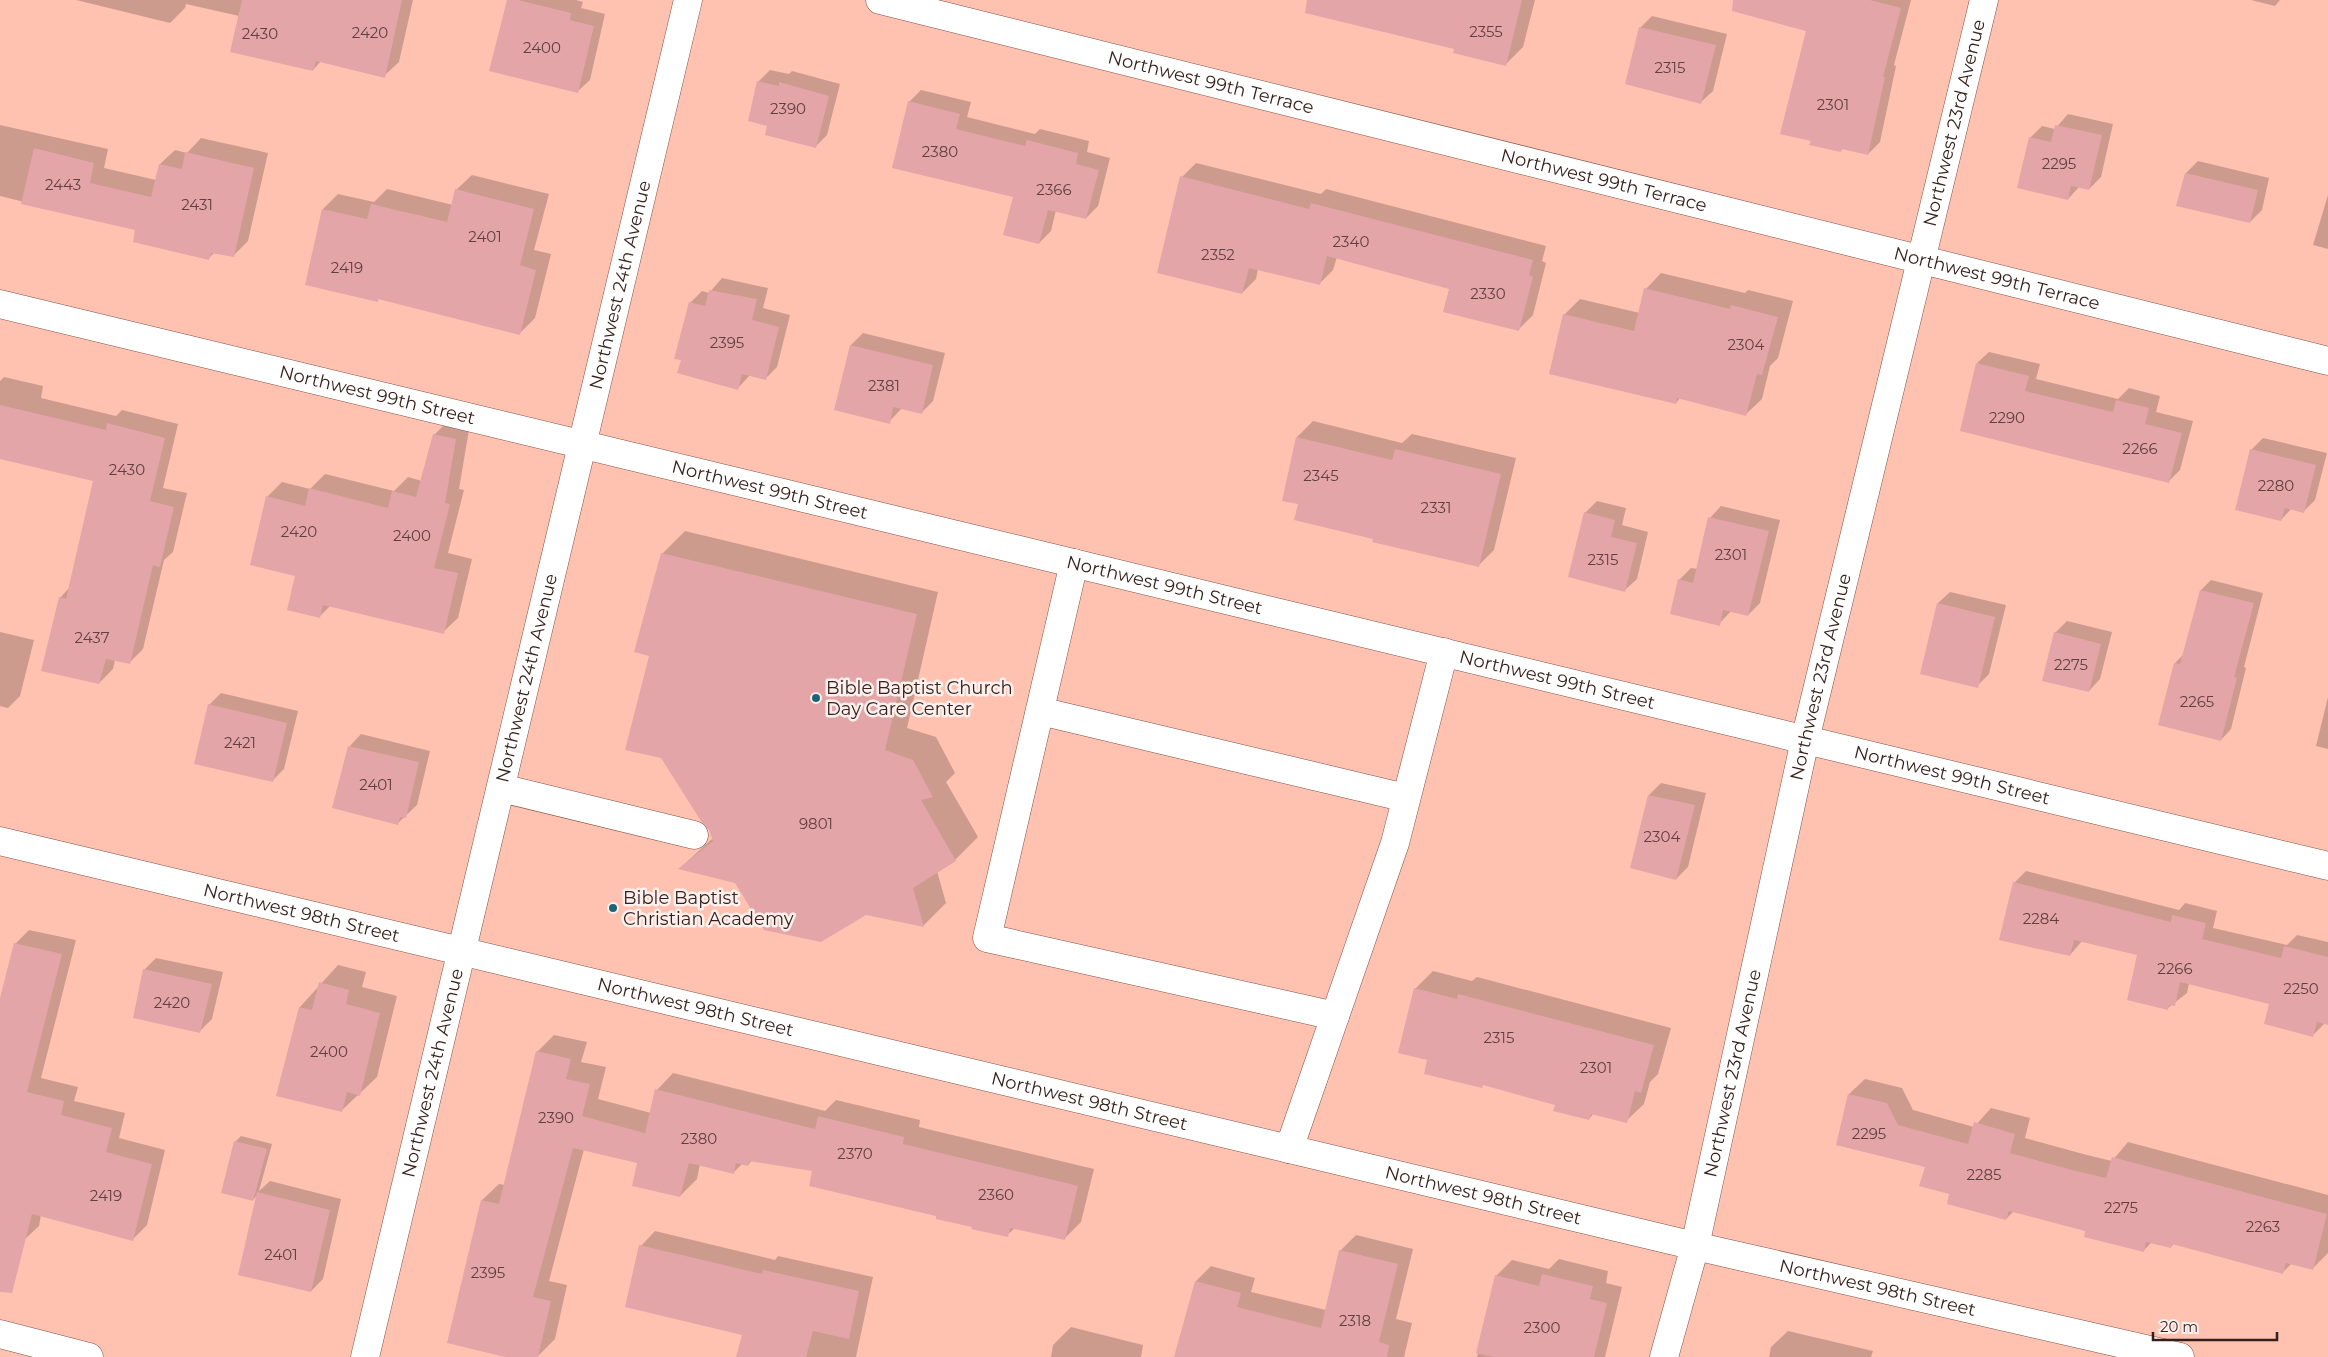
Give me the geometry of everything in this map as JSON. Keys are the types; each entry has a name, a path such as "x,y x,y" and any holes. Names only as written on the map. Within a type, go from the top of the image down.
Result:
{"street":[{"name":"Northwest 24th Avenue","path":"366,1357 688,0"},
{"name":"Northwest 99th Terrace","path":"880,0 2328,361"},
{"name":"Northwest 23rd Avenue","path":"1664,1357 1695,1246 1805,740 1984,0"},
{"name":"Northwest 99th Street","path":"0,304 2328,866"},
{"path":"1074,563 987,938 1335,1016"},
{"path":"1289,1149 1395,843 1444,652"},
{"path":"1040,711 1406,798"},
{"path":"501,788 694,835"},
{"name":"Northwest 98th Street","path":"0,841 1695,1246 2180,1357"},
{"path":"0,1334 89,1357"}],"building":[{"path":"242,0 402,0 385,78 316,61 313,71 230,52"},
{"path":"507,0 518,0 571,13 570,20 594,26 578,93 489,71"},
{"path":"1307,0 1522,0 1506,66 1453,53 1454,49 1305,13"},
{"path":"1733,0 1870,0 1901,8 1883,77 1885,77 1868,155 1842,149 1841,152 1809,145 1811,141 1780,134 1806,31 1732,11"},
{"path":"1639,27 1716,45 1701,104 1625,84"},
{"path":"757,81 779,86 779,82 829,96 816,148 765,135 767,126 748,121"},
{"path":"908,101 960,114 956,129 1025,146 1027,140 1078,153 1076,164 1099,170 1086,219 1048,210 1039,244 1003,235 1013,197 892,168"},
{"path":"2055,125 2102,135 2089,190 2071,186 2068,200 2017,188 2029,137 2051,142"},
{"path":"34,148 94,163 90,183 151,197 159,164 182,169 185,152 254,168 234,257 211,253 209,260 133,242 135,230 21,204"},
{"path":"2185,173 2258,190 2250,223 2176,206"},
{"path":"1180,176 1309,209 1311,203 1533,260 1529,275 1533,277 1519,331 1443,312 1449,289 1327,256 1320,285 1249,268 1242,294 1157,273"},
{"path":"455,189 534,209 520,265 536,270 520,335 378,299 378,302 305,285 322,209 367,219 371,204 447,222"},
{"path":"1644,288 1730,309 1731,305 1778,317 1762,375 1757,374 1746,416 1677,398 1676,404 1549,374 1563,314 1634,331"},
{"path":"709,290 757,299 752,320 779,327 766,380 742,374 738,390 677,373 681,360 674,359 689,302 705,306"},
{"path":"850,345 933,365 922,414 893,407 890,424 834,410"},
{"path":"1976,363 2029,376 2025,391 2113,412 2116,400 2149,408 2145,424 2182,433 2169,483 1960,431"},
{"path":"0,405 106,430 107,423 165,438 150,501 174,507 160,567 153,565 130,664 106,659 99,684 41,671 59,597 66,599 93,481 0,459"},
{"path":"433,434 456,439 445,503 450,504 434,568 458,573 444,634 323,605 320,618 287,610 295,576 250,565 266,496 305,506 309,488 388,508 392,491 416,497"},
{"path":"1296,437 1392,460 1395,449 1501,474 1479,567 1372,542 1373,539 1294,520 1298,504 1282,501"},
{"path":"2250,449 2316,465 2304,513 2285,508 2281,521 2235,510"},
{"path":"1584,512 1615,520 1611,537 1637,543 1625,592 1568,577"},
{"path":"1708,517 1769,531 1748,616 1723,610 1720,626 1670,614 1678,579 1693,583"},
{"path":"661,553 917,614 885,750 913,760 933,797 921,800 956,861 913,888 924,927 866,915 821,942 764,930 735,883 678,869 713,841 709,830 701,821 661,758 625,750 649,656 634,652"},
{"path":"2200,590 2254,603 2234,677 2237,678 2221,741 2158,725 2174,663 2180,664"},
{"path":"1937,603 1995,617 1978,688 1920,674"},
{"path":"2054,632 2101,644 2089,692 2042,681"},
{"path":"208,704 287,723 273,782 194,764"},
{"path":"348,746 419,762 406,818 400,817 398,825 332,808"},
{"path":"1648,795 1695,805 1676,880 1630,868"},
{"path":"2013,882 2171,922 2172,915 2206,923 2202,939 2281,958 2284,946 2328,957 2328,1025 2317,1022 2313,1037 2264,1024 2269,1004 2180,982 2175,1006 2169,1005 2168,1010 2127,1000 2137,955 2074,940 2070,956 1999,940"},
{"path":"14,943 62,954 27,1092 64,1101 61,1115 112,1128 106,1152 152,1164 133,1241 32,1214 12,1293 0,1292 0,998"},
{"path":"143,969 212,984 200,1033 133,1018"},
{"path":"319,982 349,990 346,1004 380,1013 360,1096 347,1092 342,1112 276,1096 299,1007 312,1010"},
{"path":"1414,988 1457,999 1458,994 1654,1045 1641,1093 1635,1091 1627,1123 1591,1114 1589,1120 1553,1111 1555,1105 1483,1085 1482,1088 1424,1074 1427,1060 1398,1053"},
{"path":"536,1051 571,1059 566,1079 590,1084 582,1116 645,1133 655,1089 815,1129 818,1116 904,1137 903,1144 1078,1186 1065,1240 1010,1228 1008,1237 971,1229 972,1227 936,1219 936,1216 809,1186 812,1171 749,1161 748,1166 736,1163 734,1174 689,1163 680,1197 632,1186 637,1163 573,1148 533,1297 551,1301 538,1357 505,1357 447,1343 481,1200 499,1204"},
{"path":"1848,1094 1887,1103 1898,1125 1968,1144 1974,1122 2015,1134 2010,1153 2072,1170 2106,1178 2112,1157 2327,1214 2313,1270 2286,1263 2283,1274 2172,1244 2171,1248 2146,1242 2144,1252 2084,1237 2085,1231 2009,1211 2006,1220 1947,1204 1949,1194 1919,1186 1925,1167 1836,1145"},
{"path":"234,1141 267,1149 253,1201 221,1193"},
{"path":"257,1192 330,1210 311,1292 238,1275"},
{"path":"639,1245 762,1274 763,1270 859,1291 849,1339 813,1331 806,1357 736,1357 742,1335 625,1307"},
{"path":"1339,1250 1398,1264 1379,1342 1389,1345 1387,1357 1174,1357 1195,1281 1241,1293 1237,1307 1321,1328"},
{"path":"1542,1274 1593,1286 1590,1299 1607,1303 1594,1357 1494,1357 1476,1353 1495,1275 1539,1286"}],"place":[{"name":"Bible Baptist Church Day Care Center","path":"816,698"},
{"name":"Bible Baptist Christian Academy","path":"613,908"}]}
